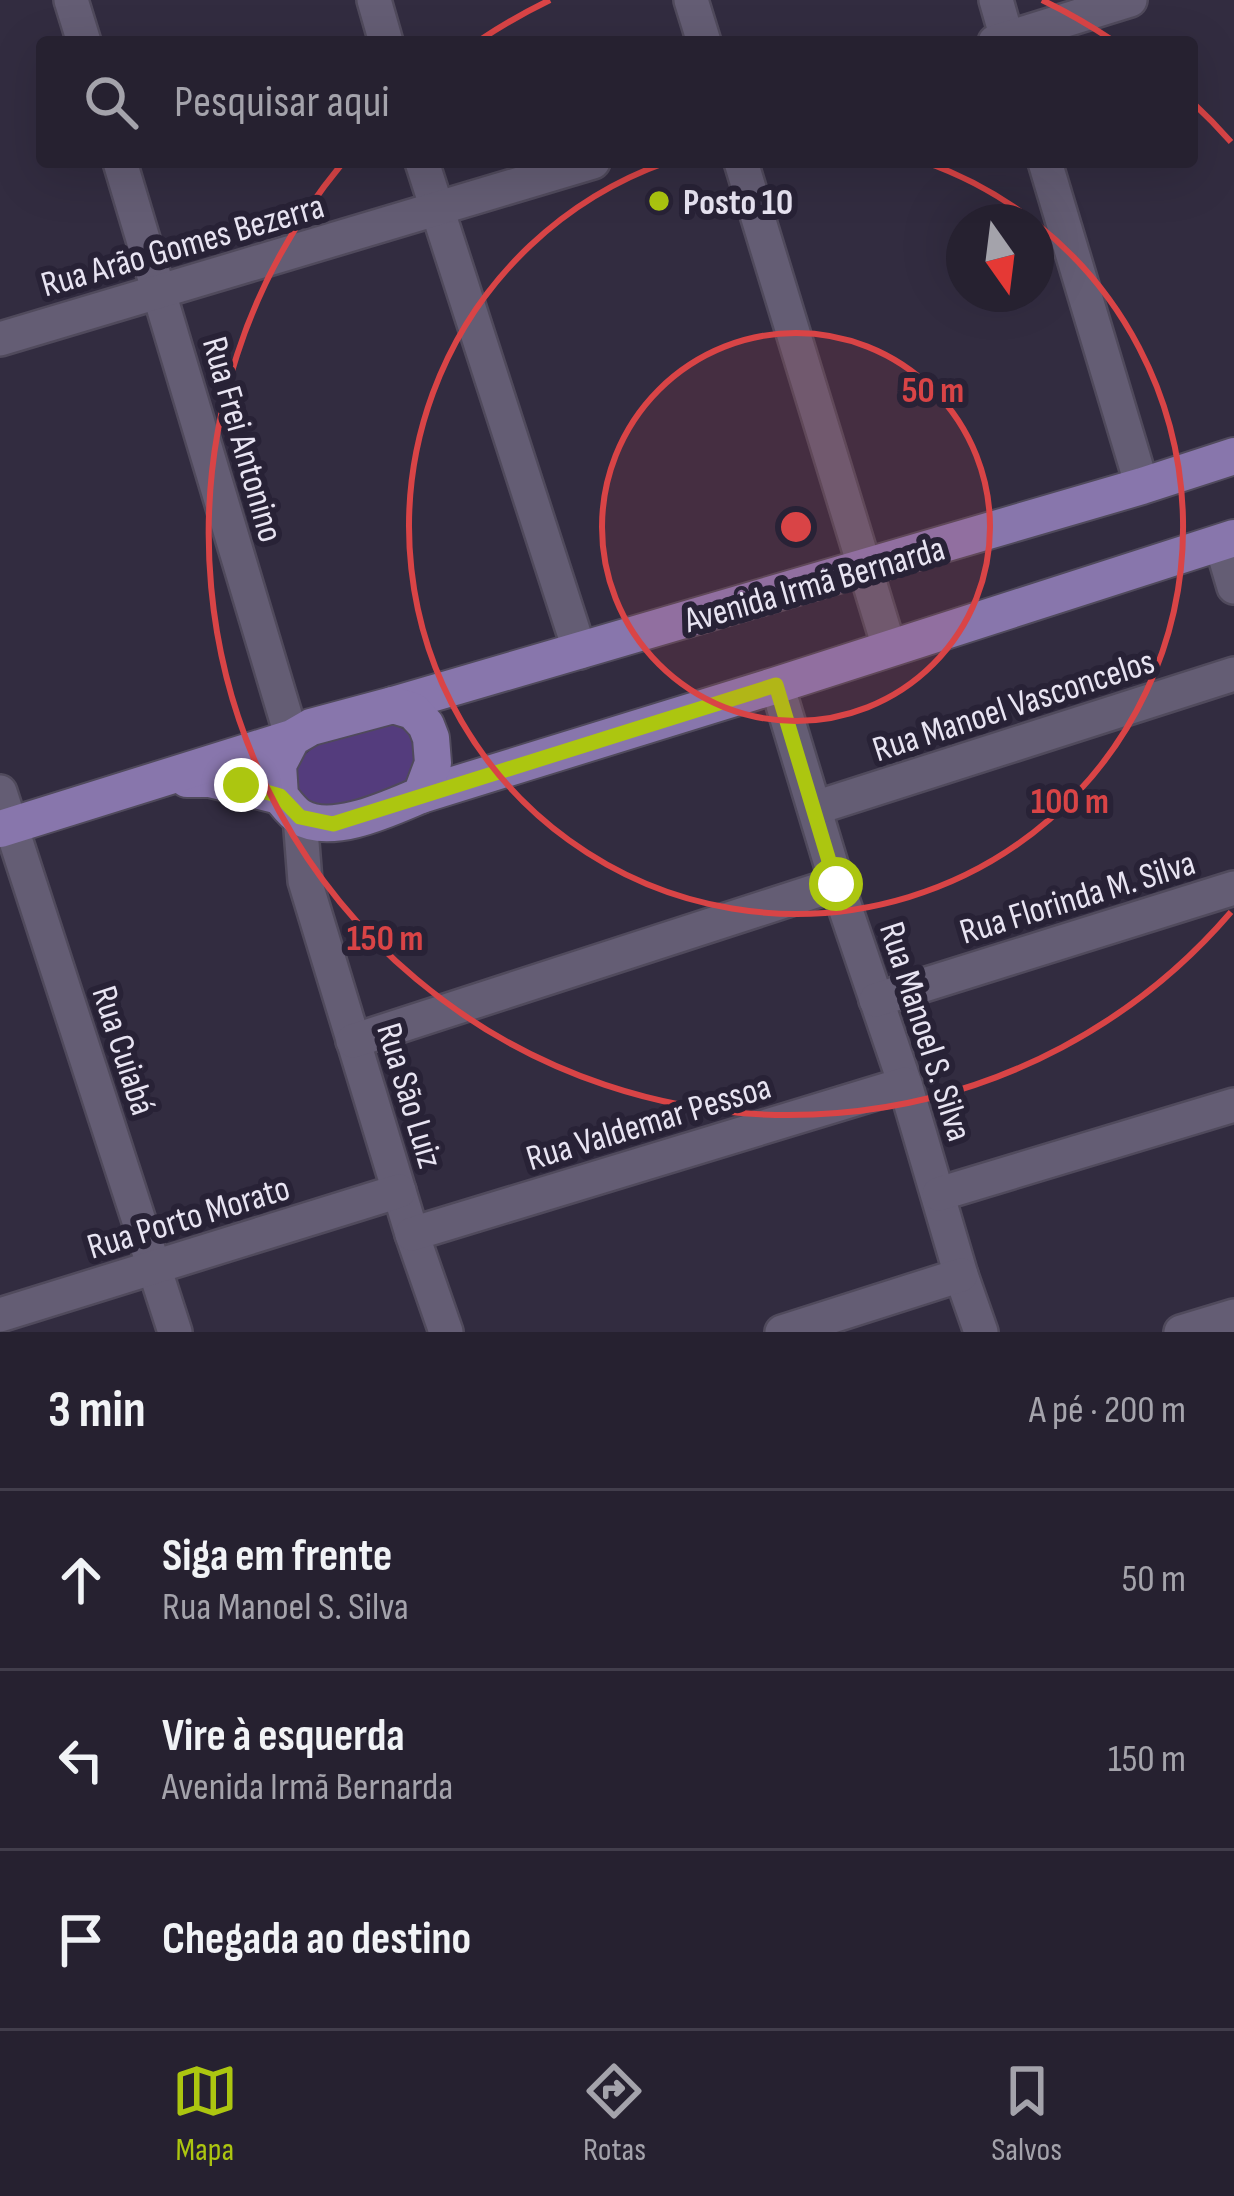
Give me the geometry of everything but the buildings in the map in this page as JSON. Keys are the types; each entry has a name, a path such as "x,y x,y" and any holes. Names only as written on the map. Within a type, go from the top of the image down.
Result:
{"main road":[{"name":"Avenida Irmã Bernarda","path":"3,816 160,780 292,738 311,727 1234,457"},
{"name":"Avenida Irmã Bernarda","path":"160,780 210,779 333,824 1228,540"},
{"path":"393,705 413,711 431,738 433,764 421,795"},
{"path":"290,807 278,765 292,738"}],"street":[{"path":"71,0 82,36"},
{"path":"374,0 384,36"},
{"path":"691,0 702,36"},
{"path":"996,0 1003,36"},
{"path":"1019,36 1130,0"},
{"name":"Rua Frei Antonino","path":"122,168 292,738"},
{"path":"424,168 580,652"},
{"name":"Rua Arão Gomes Bezerra","path":"0,339 573,168"},
{"path":"743,168 889,647"},
{"path":"1047,168 1142,486"},
{"path":"1228,540 1234,587"},
{"name":"Rua Manoel S. Silva","path":"776,685 981,1332"},
{"name":"Rua Manoel Vasconcelos","path":"815,808 1231,685"},
{"name":"Rua São Luiz","path":"290,807 304,880 446,1332"},
{"name":"Rua Cuiabá","path":"3,816 175,1332"},
{"path":"353,1041 836,884"},
{"name":"Rua Florinda M. Silva","path":"876,1000 1234,888"},
{"name":"Rua Valdemar Pessoa","path":"412,1234 905,1084"},
{"path":"939,1194 1234,1105"},
{"name":"Rua Porto Morato","path":"0,1315 399,1191"},
{"path":"782,1332 961,1275"},
{"path":"1181,1332 1234,1316"}],"shaded area":[{"path":"387,724 413,736 419,750 403,783 381,796 349,805 316,804 296,790 294,770 316,746 341,734"}],"place":[{"name":"Posto 10","path":"659,201"}],"route":[{"path":"241,785 280,796 300,817 333,824 776,685 836,884"}]}
